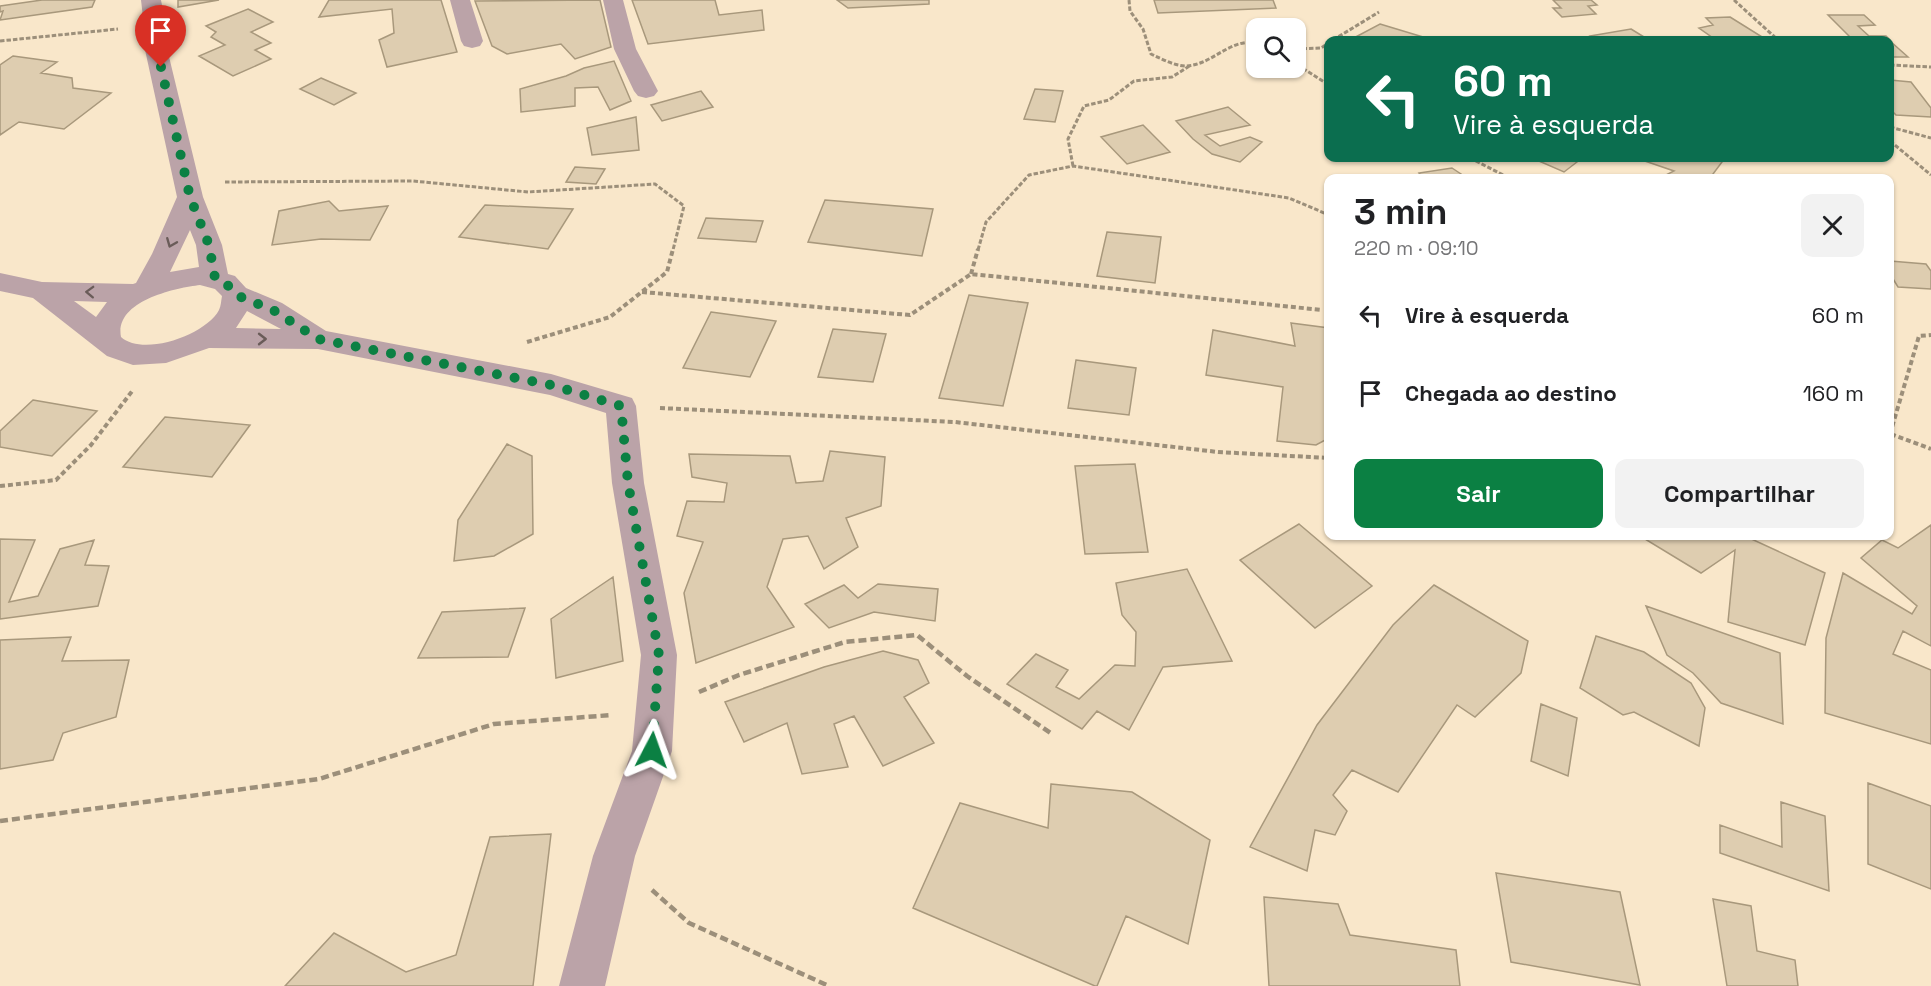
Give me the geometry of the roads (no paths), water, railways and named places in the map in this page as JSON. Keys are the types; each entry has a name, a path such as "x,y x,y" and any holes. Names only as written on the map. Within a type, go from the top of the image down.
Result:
{"street":[{"path":"42,291 120,351 139,355 161,354 183,348 205,338 223,324 234,309 188,189 153,36 155,26 151,0"},
{"path":"460,0 472,41"},
{"path":"613,0 625,49 646,91"},
{"path":"110,343 106,334 107,324 113,313 142,291 166,255 188,189"},
{"path":"0,282 42,291 142,291 183,278 225,287 273,310 318,339"},
{"path":"205,338 318,339 551,385 621,406 628,483 659,655 652,750 614,856 582,986"}]}
